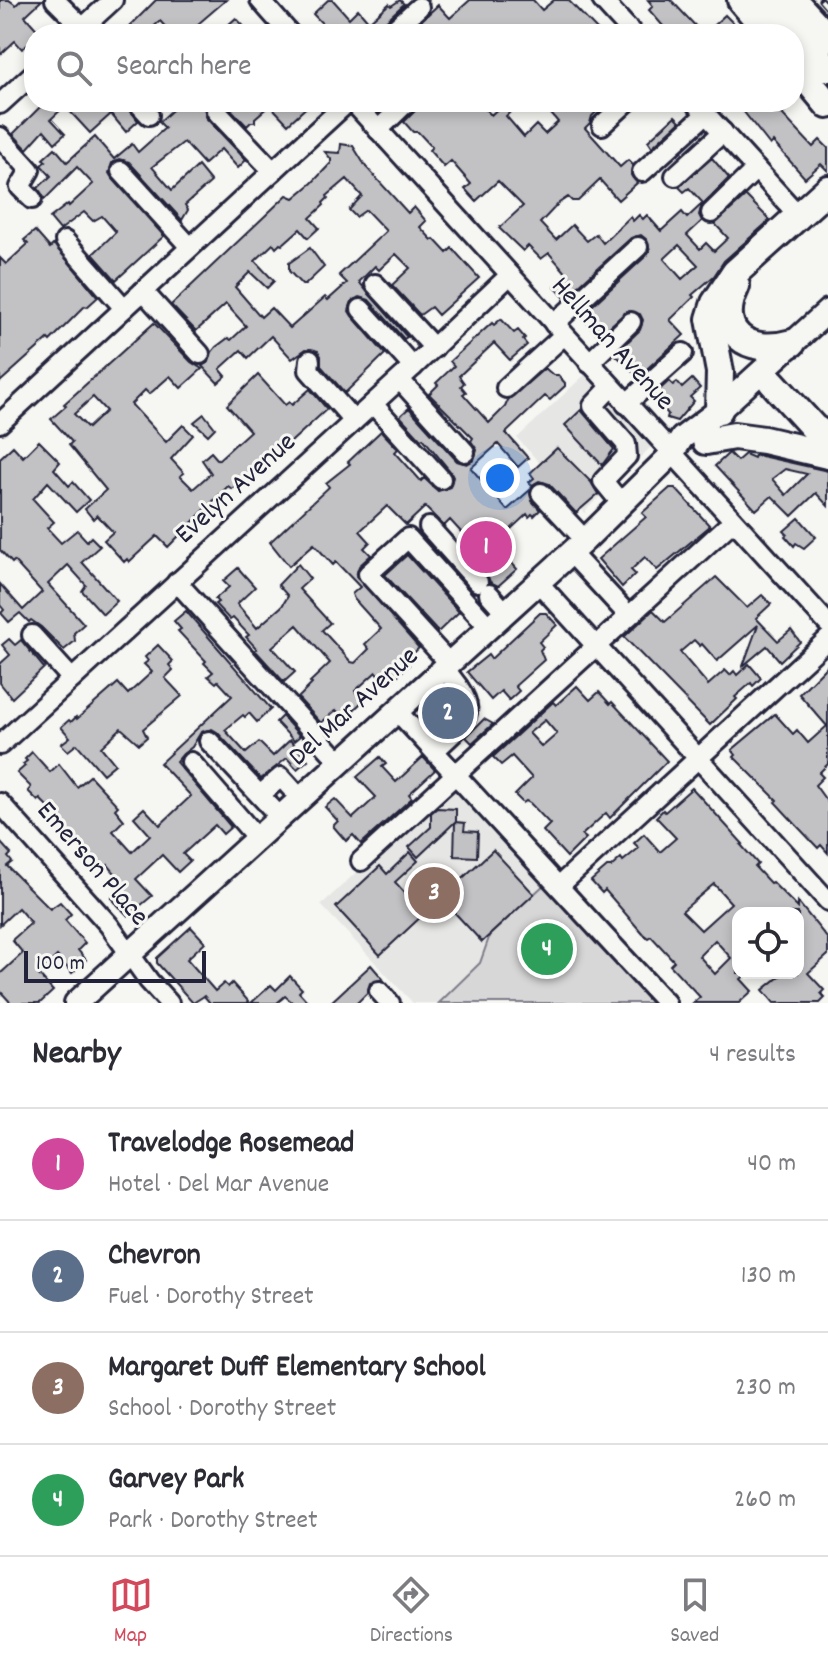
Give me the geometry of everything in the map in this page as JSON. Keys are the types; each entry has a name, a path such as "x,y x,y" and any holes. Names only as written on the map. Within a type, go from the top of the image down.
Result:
{"highway":[{"path":"741,0 761,24"},
{"path":"765,0 787,24"},
{"path":"793,0 828,38"},
{"path":"804,42 828,68"},
{"path":"804,76 828,105"},
{"path":"719,410 720,372 710,319 715,303 735,273 828,189"},
{"path":"792,343 776,348 746,344 736,334 730,321 728,303 737,285 828,200"},
{"path":"772,382 814,428 828,437"},
{"path":"706,441 734,436 828,455"}],"main road":[{"name":"Del Mar Avenue","path":"76,1003 422,688 450,672 497,619 578,546 672,454 682,438 719,410 828,311"},
{"name":"Del Mar Avenue","path":"672,454 706,441 828,331"}],"street":[{"path":"55,0 74,24"},
{"path":"87,24 113,0"},
{"path":"602,0 619,24"},
{"path":"269,3 283,24"},
{"path":"400,24 419,7"},
{"path":"0,104 24,82"},
{"path":"217,112 273,171"},
{"path":"0,423 339,112"},
{"name":"Hellman Avenue","path":"360,112 828,624"},
{"path":"378,130 397,112"},
{"path":"602,125 616,112"},
{"path":"642,172 697,112"},
{"path":"705,112 799,216"},
{"path":"675,176 723,132"},
{"path":"0,137 30,170 20,187 32,199"},
{"path":"711,213 756,169"},
{"path":"121,171 190,247"},
{"path":"65,241 124,308"},
{"path":"506,388 638,247"},
{"name":"Evelyn Avenue","path":"0,745 510,275"},
{"path":"375,284 434,348"},
{"path":"143,291 200,354"},
{"path":"361,309 465,452"},
{"path":"589,363 631,322"},
{"path":"626,404 683,353"},
{"path":"310,360 309,370 354,421"},
{"path":"611,387 593,406 626,444 627,456 646,478"},
{"path":"373,404 441,479"},
{"path":"621,503 603,481 627,456"},
{"path":"541,493 629,616"},
{"path":"361,861 733,521"},
{"path":"429,527 484,588 497,619"},
{"path":"434,751 458,730 466,718 468,700 450,672 368,574 408,538 497,619"},
{"path":"177,582 340,762"},
{"path":"538,582 828,901"},
{"path":"32,635 72,679"},
{"path":"559,886 828,639"},
{"path":"397,711 666,1003"},
{"path":"209,741 280,817"},
{"path":"191,762 257,838"},
{"path":"260,795 281,777 300,798"},
{"name":"Emerson Place","path":"0,803 109,925 149,981 169,1003"}],"shaded area":[{"path":"592,368 651,447 586,510 586,514 517,438"},
{"path":"455,781 547,882 490,935 480,963 439,1003 413,1003 321,905"},
{"path":"547,882 657,1003 439,1003 480,963 490,935"}],"building":[{"path":"0,0 9,0 16,5 21,0 42,0 25,16 32,24 24,24 24,48 15,41 0,55"},
{"path":"156,0 226,0 198,24 163,24 160,21 157,24 132,24"},
{"path":"328,0 333,0 349,18 358,9 369,22 389,4 391,6 400,0 404,4 382,24 322,24 313,14"},
{"path":"470,0 533,0 542,10 554,0 568,0 591,24 418,24 438,5 450,18"},
{"path":"648,0 671,0 694,24 661,24 649,10 653,6"},
{"path":"725,15 734,24 715,24"},
{"path":"35,112 59,112 51,119 65,134 55,143 44,130 27,149 13,134"},
{"path":"71,112 132,112 138,121 126,132 111,114 90,133"},
{"path":"170,112 205,112 207,119 246,160 238,168 221,149 204,164 184,142 152,167 172,190 198,166 211,182 185,205 188,210 182,220 129,162 119,159 112,163 109,173 112,178 164,236 116,280 93,254 116,232 102,216 93,221 84,212 60,230 50,218 93,184 77,167 45,199 38,188 51,176 41,165 55,148 67,162 95,137 114,159 132,144 138,152 165,128 159,122"},
{"path":"234,112 262,112 255,122 247,126"},
{"path":"277,112 301,112 288,124"},
{"path":"414,112 488,112 491,115 494,112 510,112 506,116 524,137 536,125 545,134 558,122 550,112 596,112 585,128 620,167 628,160 633,165 631,175 637,183 618,200 600,180 578,201 568,197 559,203 540,223 556,240 572,225 587,241 596,234 603,243 630,217 633,221 639,215 643,219 647,215 661,231 682,212 687,218 703,203 689,188 684,192 679,187 712,158 729,178 702,205 699,215 702,221 687,235 700,249 706,243 714,251 728,238 715,224 746,196 770,220 724,261 714,276 670,320 684,335 638,377 615,354 640,330 643,320 640,314 627,311 599,336 581,316 646,256 650,250 647,240 641,235 631,238 565,298 555,287 568,275 549,253 541,259 528,246 523,251 499,228 523,206 498,181 476,201 465,189 471,184 451,161 444,167 429,150 432,147 404,122","holes":["679,245 698,265 682,279 664,259"]},
{"path":"744,112 785,112 782,114 813,147 820,140 828,148 828,171 821,164 805,178 773,142 770,145"},
{"path":"675,116 680,121 652,147 648,141"},
{"path":"341,144 353,146 366,167 408,213 414,207 426,221 420,227 432,240 447,253 452,248 479,278 438,315 431,307 420,315 392,285 410,268 396,254 379,270 375,266 359,282 407,337 404,339 369,300 359,297 352,301 349,311 352,316 385,354 345,393 321,366 318,351 306,349 292,359 271,336 248,358 241,350 220,369 226,376 218,383 202,366 209,362 216,347 228,338 231,340 246,326 226,304 196,331 171,305 287,195 294,198 312,183 331,163 325,152 340,153","holes":["347,179 362,196 349,210 356,217 366,210 386,231 339,275 347,283 328,300 325,297 290,328 271,308 261,317 235,287 250,272 267,288 274,281 255,261 273,244 276,248 282,245 300,229 308,238 319,228 310,218 324,205 327,196"]},
{"path":"35,231 50,248 54,244 98,297 0,382 0,258 6,264 28,244 24,240"},
{"path":"310,248 324,267 302,285 289,271 289,263"},
{"path":"501,319 514,333 518,330 527,345 510,360 494,343 459,376 466,392 463,394 489,423 508,400 545,368 565,383 550,400 545,396 506,433 528,458 518,467 498,444 471,468 507,510 530,490 532,501 540,510 534,516 527,514 495,544 517,569 498,586 490,582 487,574 494,568 450,520 444,526 425,507 406,525 387,506 360,531 370,542 364,548 371,555 359,566 356,576 419,648 405,661 409,665 387,685 376,672 355,691 362,702 344,719 336,710 321,723 298,698 330,663 297,625 272,647 295,672 284,682 255,650 246,637 249,635 215,604 218,602 215,599 229,587 223,581 238,568 255,587 237,604 257,628 282,606 288,596 278,585 298,564 310,579 299,589 330,623 322,630 355,663 369,649 365,644 381,629 354,599 352,594 360,587 314,544 289,566 270,542 329,487 326,483 350,464 348,462 381,431 421,481 424,478 438,491 450,487 453,477 450,471 400,416 409,408 457,461 467,464 474,460 477,450 471,441 473,438 429,394 454,366 450,361 492,323 494,325"},
{"path":"154,323 191,362 202,369 181,388 170,376 149,394 145,390 131,404 166,442 183,425 193,435 171,459 184,473 180,476 193,489 211,473 202,460 211,452 218,460 250,431 227,405 258,375 285,405 289,402 292,405 310,389 327,409 281,451 277,447 232,489 228,486 168,547 157,536 129,562 127,559 124,562 104,540 113,532 97,515 93,519 85,509 106,490 69,445 72,442 51,419 66,406 64,404","holes":["93,397 106,411 88,428 74,414"]},
{"path":"692,379 700,388 690,397 694,401 677,421 667,418 668,414 653,396 669,381 673,385 677,382 682,388"},
{"path":"581,410 614,449 602,465 565,425"},
{"path":"204,414 215,428 208,435 194,422"},
{"path":"39,441 60,462 54,469 69,486 73,482 89,500 76,512 48,482 33,499 54,522 47,528 61,543 77,530 87,541 91,537 100,546 82,562 117,601 103,614 82,591 86,585 68,565 48,584 84,624 74,633 75,641 64,650 41,627 31,620 29,622 20,613 9,622 1,613 4,610 0,605 0,584 23,610 42,592 0,550 0,458 13,446 23,457"},
{"path":"557,448 591,482 598,494 576,513 549,484 539,481 532,485 529,482 534,478 530,473"},
{"path":"729,453 737,461 745,454 754,458 755,455 828,471 828,506 816,493 792,516 772,496 756,510 715,466","holes":["785,469 807,474 786,495 772,479"]},
{"path":"670,488 675,488 710,526 657,570 645,557 631,570 635,574 622,587 598,559 646,517 642,513"},
{"path":"799,518 816,537 804,548 796,543 794,546 784,531"},
{"path":"407,555 459,612 439,631 385,575"},
{"path":"716,577 747,608 762,595 771,604 756,618 778,641 791,630 800,642 780,661 767,646 743,666 758,625 717,661 702,644 700,646 694,640 680,652 708,685 725,670 730,675 734,671 737,675 749,664 761,678 735,697 737,699 710,725 624,637 653,610 665,622"},
{"path":"186,611 271,709 257,722 249,713 245,717 243,715 225,730 246,753 259,742 273,756 290,740 308,760 297,769 287,758 261,779 217,732 212,729 201,732 192,747 176,762 231,827 223,834 215,825 183,854 190,861 178,872 162,855 136,879 152,896 128,916 111,898 125,885 108,865 102,870 48,807 28,791 31,787 17,773 25,766 25,759 32,752 50,772 59,764 77,787 90,776 118,806 115,809 124,820 113,831 132,852 150,835 134,817 144,808 160,825 191,796 160,763 232,696 218,681 216,683 208,676 213,672 204,663 206,661 178,631 181,629 174,621"},
{"path":"540,613 546,613 557,625 539,642 543,647 540,650 544,660 515,686 519,691 509,700 501,691 491,700 467,672 488,655 491,659"},
{"path":"9,639 15,645 21,640 44,668 12,698 0,683 0,664 10,655 2,645"},
{"path":"158,645 173,661 169,665 173,670 165,678 182,696 143,729 147,737 139,744 121,728 101,747 115,764 103,774 77,744 68,751 61,744 70,737 61,727 69,720 77,719 118,683 128,694 152,672 144,664 148,661 145,657"},
{"path":"828,665 828,764 819,773 823,777 815,785 828,803 828,853 821,845 818,848 799,828 775,802 777,800 734,757 736,755 732,750 775,714 793,734 797,730 808,743 827,726 799,694"},
{"path":"577,686 590,700 599,692 667,761 610,818 606,813 582,835 586,838 567,857 543,831 550,824 530,803 523,803 515,795 532,778 512,756 501,765 493,757 553,702 556,705","holes":["545,720 557,734 542,747 529,733"]},
{"path":"282,716 300,736 294,741 276,722"},
{"path":"484,719 493,724 472,743 466,737"},
{"path":"380,757 386,764 382,767 396,782 423,757 435,770 409,794 412,798 361,844 353,835 346,841 333,826 338,821 325,807 335,799 353,818 376,797 357,777"},
{"path":"692,788 743,844 758,864 755,867 797,907 732,907 732,979 741,979 752,991 739,1003 693,1003 700,997 670,965 674,961 651,936 648,938 643,934 605,890 602,893 591,881 607,867 621,858 623,861 639,848 634,843 644,834 660,852 676,838 656,817 663,810 665,812","holes":["714,884 731,903 701,930 682,911","715,940 731,958 715,974 699,956"]},
{"path":"437,808 456,809 456,822 465,823 464,831 478,832 477,857 454,856 455,822 418,857 409,847 431,827 431,813"},
{"path":"0,842 11,854 8,857 12,862 7,866 50,909 60,902 71,914 65,920 85,943 78,950 86,960 72,973 57,956 38,974 53,991 40,1003 11,1003 0,991 0,974 23,953 12,940 31,923 18,908 0,925"},
{"path":"493,850 534,894 482,942 441,898"},
{"path":"410,852 418,861 395,882 424,914 380,955 336,907 380,866 387,874"},
{"path":"804,909 828,939 828,955 808,973 824,990 821,993 825,998 820,1003 774,1003 763,990 777,979 804,979"},
{"path":"191,927 205,942 187,959 215,991 224,983 228,987 232,983 250,1003 210,1003 204,996 193,1003 157,963 157,958"},
{"path":"371,965 383,979 370,983 367,993 357,1003 330,1003"},
{"path":"290,976 309,1003 293,1003 285,996 277,1003 251,1003 271,985 276,990"}],"railway":[{"path":"821,0 828,8"}],"place":[{"name":"Travelodge Rosemead","path":"486,547"},
{"name":"Chevron","path":"448,713"},
{"name":"Margaret Duff Elementary School","path":"434,893"},
{"name":"Garvey Park","path":"547,949"}]}
